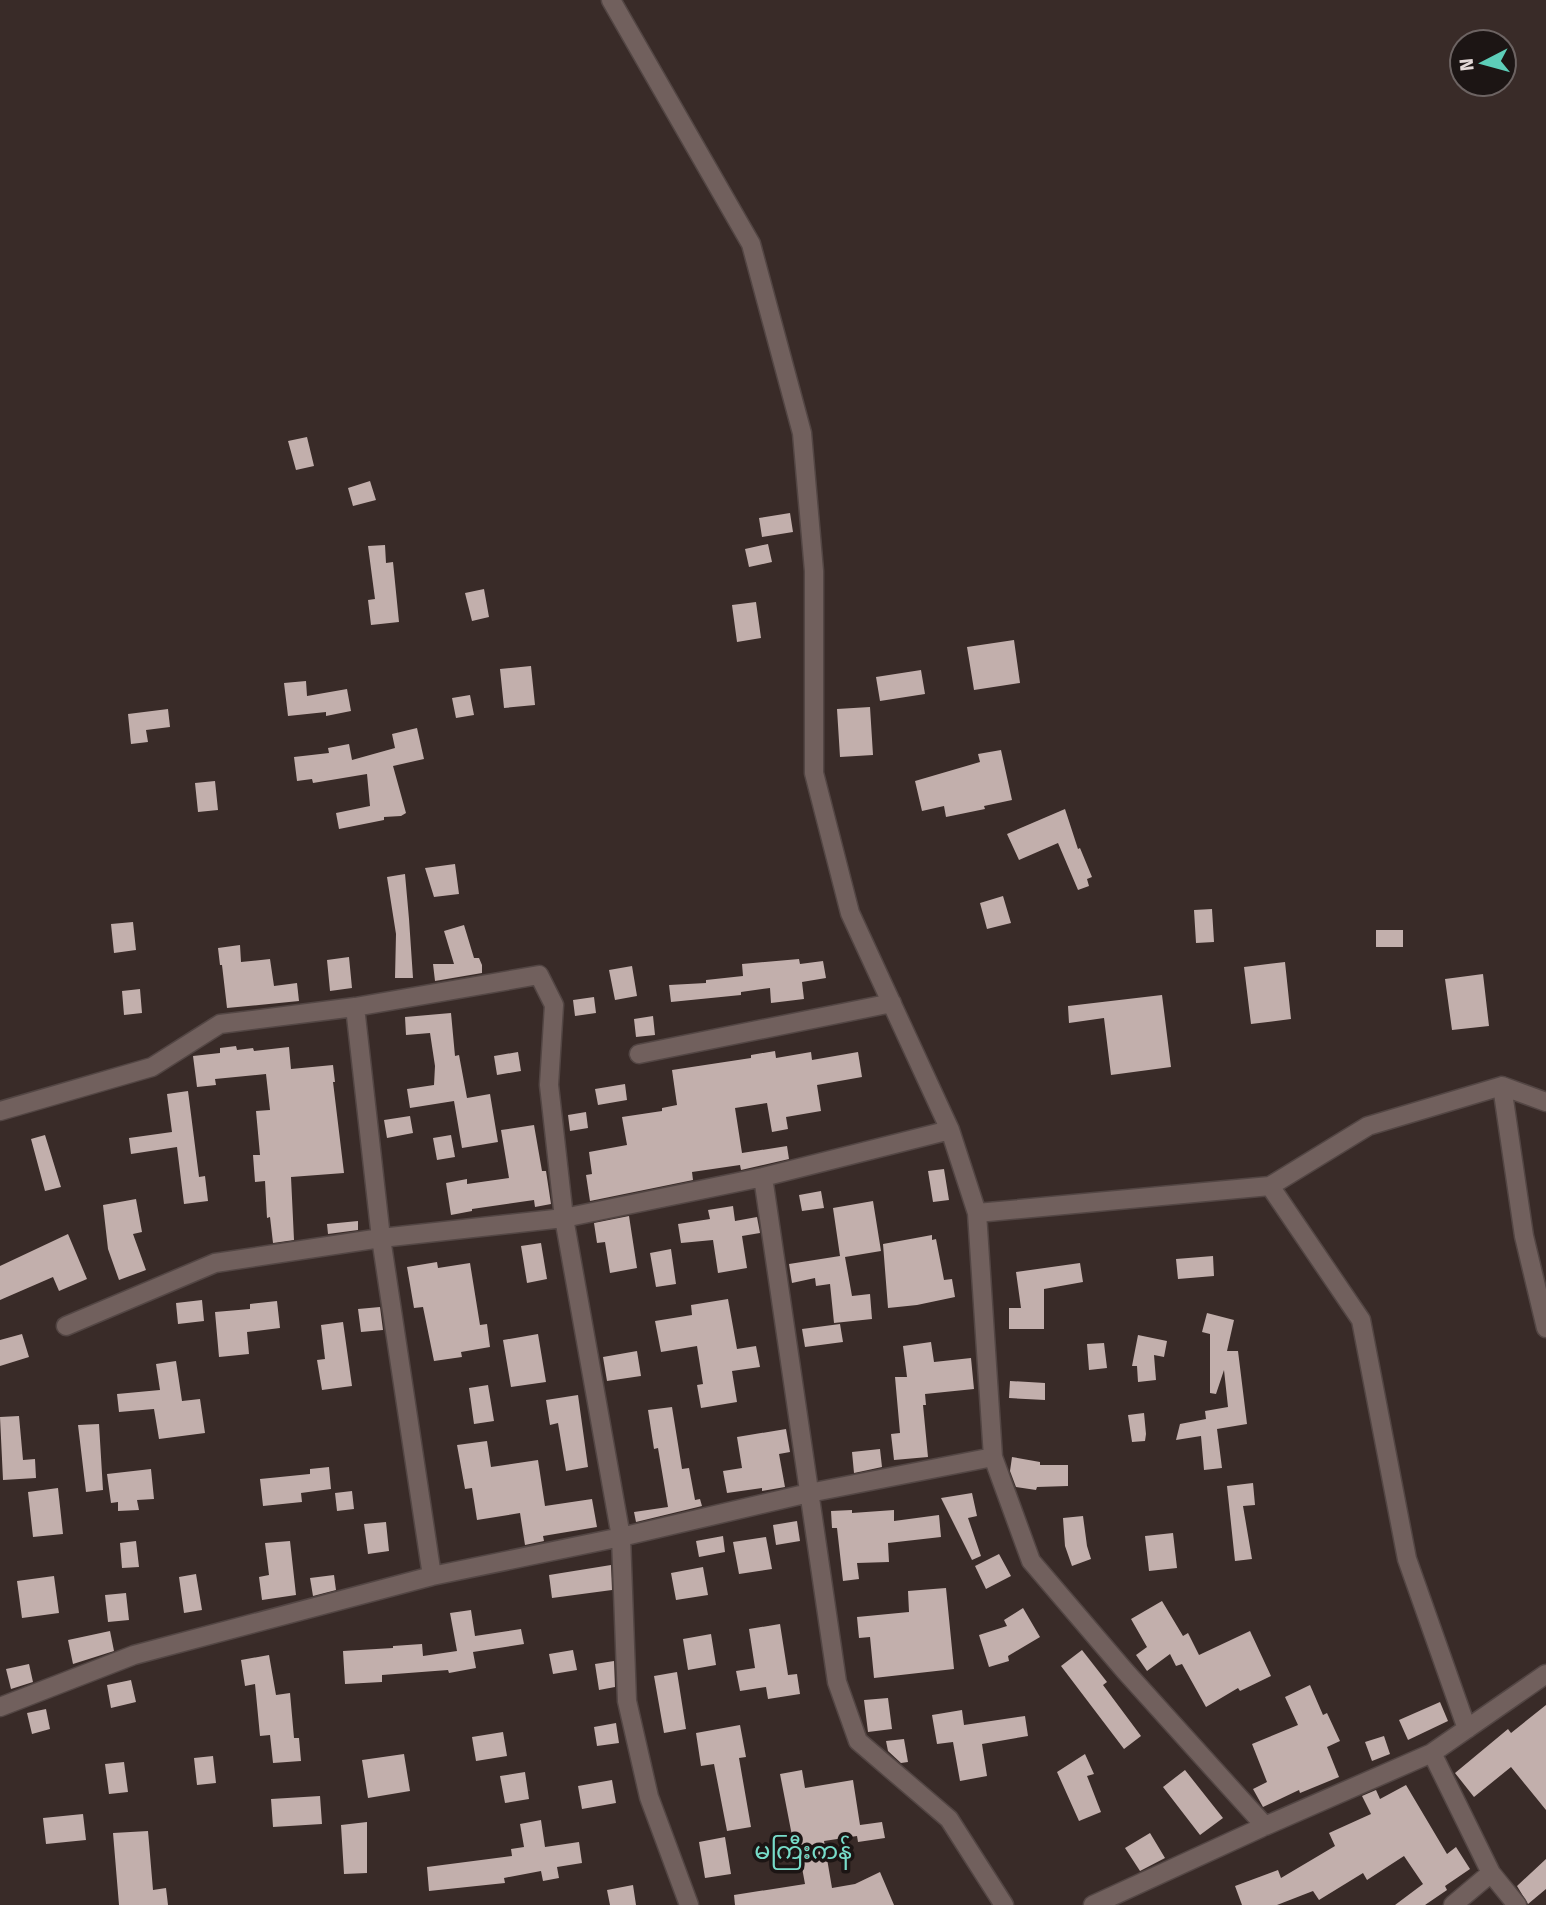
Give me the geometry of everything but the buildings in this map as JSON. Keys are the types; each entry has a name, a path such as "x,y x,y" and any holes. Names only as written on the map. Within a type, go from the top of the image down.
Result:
{"street":[{"path":"611,0 751,244 802,433 814,570 814,773 850,913 950,1130 977,1213 993,1457 1031,1561 1125,1671 1265,1826"},
{"path":"0,1111 152,1066 220,1024 355,1007 539,975 554,1005 549,1085 564,1218 621,1537 627,1701 649,1797 689,1905"},
{"path":"639,1054 891,1003"},
{"path":"355,1007 381,1238 432,1576"},
{"path":"977,1213 1270,1186 1368,1126 1502,1086 1546,1102"},
{"path":"1502,1086 1524,1236 1546,1328"},
{"path":"66,1326 215,1263 381,1238 564,1218 763,1177 950,1130"},
{"path":"763,1177 837,1682 858,1741 950,1819 1004,1905"},
{"path":"1270,1186 1361,1321 1407,1559 1467,1729"},
{"path":"0,1707 134,1655 432,1576 621,1537 809,1493 993,1457"},
{"path":"1093,1905 1432,1753 1546,1674"},
{"path":"1432,1753 1491,1873 1517,1905"},
{"path":"1453,1905 1491,1873"}],"district":[{"name":"မကြီးကန်","path":"803,1851"}]}
